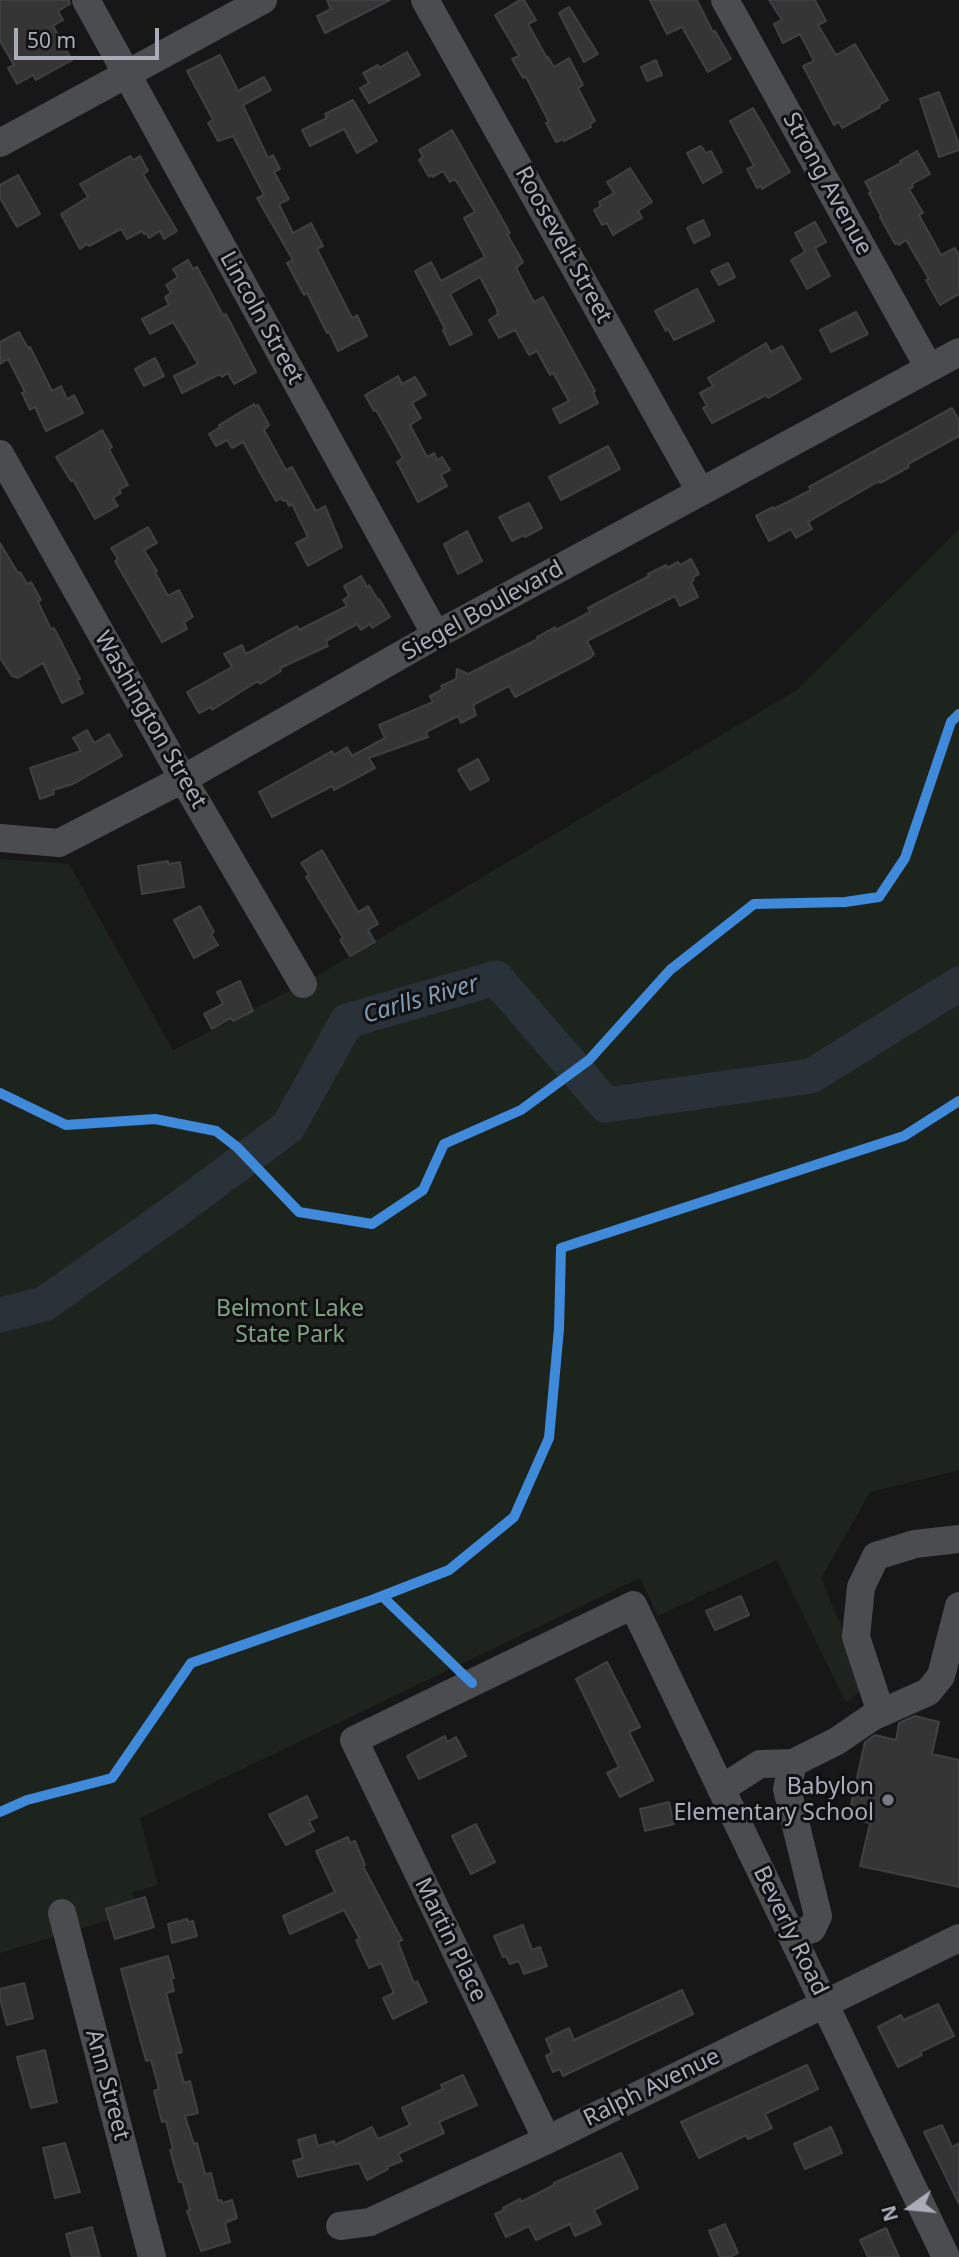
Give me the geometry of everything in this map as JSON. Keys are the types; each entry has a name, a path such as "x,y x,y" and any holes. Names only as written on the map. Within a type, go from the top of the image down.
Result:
{"street":[{"name":"Lincoln Street","path":"86,0 436,635"},
{"path":"0,143 263,0"},
{"name":"Roosevelt Street","path":"425,0 700,491"},
{"name":"Strong Avenue","path":"725,0 929,368"},
{"name":"Siegel Boulevard","path":"0,838 59,843 183,779 436,635 959,352"},
{"name":"Washington Street","path":"0,454 183,779 303,984"},
{"path":"881,1713 856,1637 860,1587 876,1556 915,1544 959,1539"},
{"name":"Martin Place","path":"547,2140 354,1740 633,1605"},
{"name":"Beverly Road","path":"633,1605 946,2257"},
{"path":"721,1789 760,1764 793,1763 837,1741 881,1713 928,1692 940,1676 959,1606"},
{"path":"792,1935 812,1929 818,1916 786,1789 793,1763"},
{"name":"Ann Street","path":"62,1913 152,2257"},
{"name":"Ralph Avenue","path":"340,2226 370,2222 547,2140 959,1938"}],"green space":[{"name":"Belmont Lake State Park","path":"959,529 959,1470 870,1492 821,1578 866,1686 846,1703 777,1560 658,1616 640,1578 140,1818 158,1885 132,1892 136,1912 0,1953 0,859 69,864 173,1050 303,984 797,690"}],"building":[{"path":"0,0 69,0 70,4 58,11 63,20 53,26 72,60 36,80 33,75 17,84 8,68 14,65 0,41"},
{"path":"327,0 390,0 325,33 317,16 331,9"},
{"path":"524,0 536,20 528,24 554,67 569,58 583,85 578,88 595,121 590,124 591,127 564,141 563,139 556,142 526,77 523,78 512,59 519,56 495,15"},
{"path":"650,0 697,0 713,32 715,31 731,59 708,72 682,27 667,34"},
{"path":"769,0 815,0 826,21 818,25 836,55 855,44 888,100 842,128 839,122 834,125 803,66 814,61 800,34 783,43 774,24 782,20"},
{"path":"569,7 598,54 584,62 559,13"},
{"path":"407,52 420,75 369,103 360,88 369,83 363,73 378,65 379,68"},
{"path":"220,55 238,91 264,77 271,90 243,105 268,158 273,155 280,169 274,172 289,199 279,204 293,233 311,223 323,246 317,249 352,318 357,315 367,336 338,351 307,293 304,295 287,263 293,260 257,198 264,195 233,136 218,141 208,123 213,120 187,71"},
{"path":"656,60 662,75 647,81 641,67"},
{"path":"939,92 959,150 939,157 920,99"},
{"path":"353,100 377,141 357,153 344,129 310,146 302,130 327,118 325,114"},
{"path":"753,108 790,172 762,189 761,186 757,188 747,169 754,166 730,121"},
{"path":"452,130 510,233 507,234 523,262 516,268 534,302 543,297 595,391 593,392 598,403 560,423 553,409 569,401 537,351 529,355 515,330 499,338 489,320 498,314 498,311 480,277 450,294 472,334 450,345 443,330 445,329 415,271 431,262 441,281 485,257 464,218 475,212 455,179 450,182 443,171 429,177 419,160 423,157 419,150"},
{"path":"701,146 706,153 711,151 722,172 703,183 687,153"},
{"path":"917,151 930,174 912,184 913,187 909,189 923,213 919,215 941,255 955,248 959,256 959,294 940,305 926,280 929,279 906,240 899,245 895,244 865,182 901,163 900,161"},
{"path":"130,156 133,160 140,156 148,171 143,174 177,231 164,239 160,231 149,238 142,231 127,239 121,229 80,249 61,214 88,197 80,184"},
{"path":"630,168 652,202 638,211 642,218 613,235 607,223 602,225 594,210 601,206 599,202 614,193 607,182"},
{"path":"18,175 40,214 17,227 0,198 0,185"},
{"path":"703,220 710,235 694,243 687,228"},
{"path":"815,222 826,242 815,248 830,276 807,289 791,260 805,252 795,233"},
{"path":"188,260 193,269 197,267 223,315 226,314 256,372 234,384 228,373 222,377 220,374 182,393 174,376 198,364 173,322 150,334 142,319 169,305 165,297 171,293 166,285 178,277 173,269"},
{"path":"728,263 735,277 719,285 711,271"},
{"path":"697,289 714,321 674,340 655,311"},
{"path":"856,312 868,334 831,352 820,330"},
{"path":"19,332 28,348 30,347 52,391 61,386 67,399 74,395 83,413 46,431 35,407 30,410 22,393 25,392 8,359 0,364 0,342"},
{"path":"766,343 771,352 782,346 801,379 768,398 766,395 712,423 703,408 707,406 700,393 713,386 708,378"},
{"path":"155,358 164,376 144,386 135,369"},
{"path":"398,376 402,384 415,377 426,395 412,403 421,418 410,425 427,457 434,453 437,460 442,457 450,470 441,475 447,486 418,502 397,462 403,458 365,395"},
{"path":"254,404 258,405 269,425 264,430 286,470 292,467 316,511 325,506 342,547 308,566 296,543 308,537 292,504 289,506 286,500 281,498 276,501 243,442 232,448 227,440 216,446 209,434"},
{"path":"952,408 959,420 959,436 908,464 909,467 808,522 812,529 796,538 791,529 769,541 756,516 811,490 809,487"},
{"path":"102,430 128,485 119,490 121,493 113,498 118,506 95,519 73,480 71,481 56,457"},
{"path":"608,446 620,469 561,500 549,477"},
{"path":"529,503 542,528 512,541 499,517"},
{"path":"148,527 157,543 144,550 157,571 155,572 168,596 179,590 193,617 184,622 187,629 162,642 115,561 118,559 111,548"},
{"path":"467,531 482,561 458,574 444,544"},
{"path":"0,543 18,573 20,572 27,584 31,582 41,600 38,602 51,629 54,628 80,679 77,680 83,693 62,703 43,663 18,678 12,676 0,658"},
{"path":"691,559 699,574 693,577 691,582 698,597 680,606 675,596 587,641 594,654 590,658 515,697 509,686 473,705 476,715 461,723 458,716 426,732 428,737 369,758 375,768 334,790 332,786 272,817 259,792 332,751 334,755 347,747 352,756 385,738 379,725 433,702 430,696 443,689 441,686 456,679 457,669 468,674 538,639 537,637 555,627 556,630 590,612 588,608 649,576 648,574 666,565 667,568 678,562 680,565"},
{"path":"361,576 390,617 372,628 370,624 361,630 357,624 326,641 328,646 280,668 281,671 260,684 258,681 212,710 211,707 199,713 187,692 232,667 224,654 242,645 246,654 297,626 299,630 347,606 343,600 349,596 344,586"},
{"path":"87,730 94,743 109,734 122,756 40,799 30,768 81,751 73,738"},
{"path":"478,759 489,780 470,790 458,770"},
{"path":"322,850 358,912 368,906 378,924 368,930 375,942 350,956 340,940 343,938 306,877 309,875 301,863"},
{"path":"168,861 168,864 180,862 184,887 142,894 138,866"},
{"path":"200,906 218,945 194,958 174,920"},
{"path":"240,981 253,1011 233,1021 231,1018 212,1029 204,1014 223,1004 217,992"},
{"path":"741,1596 749,1615 715,1630 706,1611"},
{"path":"607,1662 640,1727 629,1732 653,1780 620,1797 607,1773 619,1767 576,1679"},
{"name":"Babylon Elementary School","path":"915,1716 939,1722 932,1754 959,1760 959,1887 860,1866 870,1823 848,1818 865,1742 875,1735 896,1740 899,1723"},
{"path":"445,1736 447,1742 456,1737 466,1756 419,1779 407,1756"},
{"path":"307,1796 317,1817 309,1821 314,1831 286,1845 269,1815"},
{"path":"669,1802 674,1824 645,1831 640,1809"},
{"path":"476,1824 495,1862 471,1874 452,1836"},
{"path":"348,1837 350,1843 355,1841 365,1865 363,1866 402,1940 398,1942 414,1983 417,1981 427,2002 393,2019 383,1998 394,1993 381,1963 369,1968 356,1940 360,1939 344,1910 290,1934 283,1916 335,1892 316,1851"},
{"path":"145,1897 154,1927 115,1939 106,1909"},
{"path":"187,1919 188,1922 193,1921 197,1936 172,1943 168,1924"},
{"path":"523,1925 532,1950 540,1947 547,1966 524,1974 519,1961 510,1964 506,1956 503,1957 494,1936"},
{"path":"168,1956 174,1978 171,1979 174,1991 166,1993 182,2052 176,2054 184,2083 190,2081 198,2113 185,2116 194,2144 197,2143 205,2174 211,2173 218,2201 221,2200 222,2203 232,2200 237,2218 225,2223 230,2242 201,2251 187,2211 190,2210 182,2181 179,2182 170,2150 173,2149 166,2121 162,2122 154,2091 159,2089 151,2060 146,2061 121,1969"},
{"path":"24,1983 33,2018 7,2025 0,1989"},
{"path":"682,1990 693,2014 563,2076 560,2069 553,2072 546,2056 552,2053 546,2039 569,2028 574,2040"},
{"path":"938,2004 954,2036 920,2052 922,2055 898,2067 878,2027 901,2015 904,2020"},
{"path":"45,2050 57,2102 31,2108 17,2057"},
{"path":"807,2065 818,2089 765,2114 772,2128 748,2139 746,2135 699,2158 681,2122"},
{"path":"463,2075 477,2105 439,2122 444,2133 398,2154 402,2161 367,2180 359,2163 298,2177 293,2161 303,2158 298,2140 315,2135 318,2146 334,2141 335,2145 372,2127 378,2139 410,2125 402,2108 443,2089 441,2085"},
{"path":"942,2125 952,2147 959,2143 959,2204 924,2132"},
{"path":"831,2127 842,2153 805,2169 794,2144"},
{"path":"65,2143 80,2192 55,2198 43,2148"},
{"path":"621,2153 638,2188 594,2210 601,2224 575,2236 570,2224 536,2240 529,2226 506,2237 495,2214 504,2210 503,2208 520,2199 521,2202 554,2183"},
{"path":"725,2224 738,2253 730,2257 720,2257 709,2231"},
{"path":"92,2227 100,2257 72,2257 66,2234"},
{"path":"886,2228 899,2257 868,2257 860,2240"}],"waterway":[{"name":"Carlls River","path":"0,1315 44,1304 288,1127 347,1021 496,978 606,1105 811,1076 959,984"}],"cycle path":[{"path":"0,1093 66,1125 155,1119 216,1131 237,1147 299,1212 372,1224 423,1190 444,1144 521,1110 589,1060 670,970 754,904 845,902 879,897 905,858 951,722 959,714"},
{"path":"0,1812 27,1800 112,1778 191,1663 372,1600 449,1570 514,1517 549,1438 559,1329 561,1248 904,1136 959,1101"},
{"path":"382,1596 472,1683"}],"place":[{"name":"Babylon Elementary School","path":"888,1800"}]}
